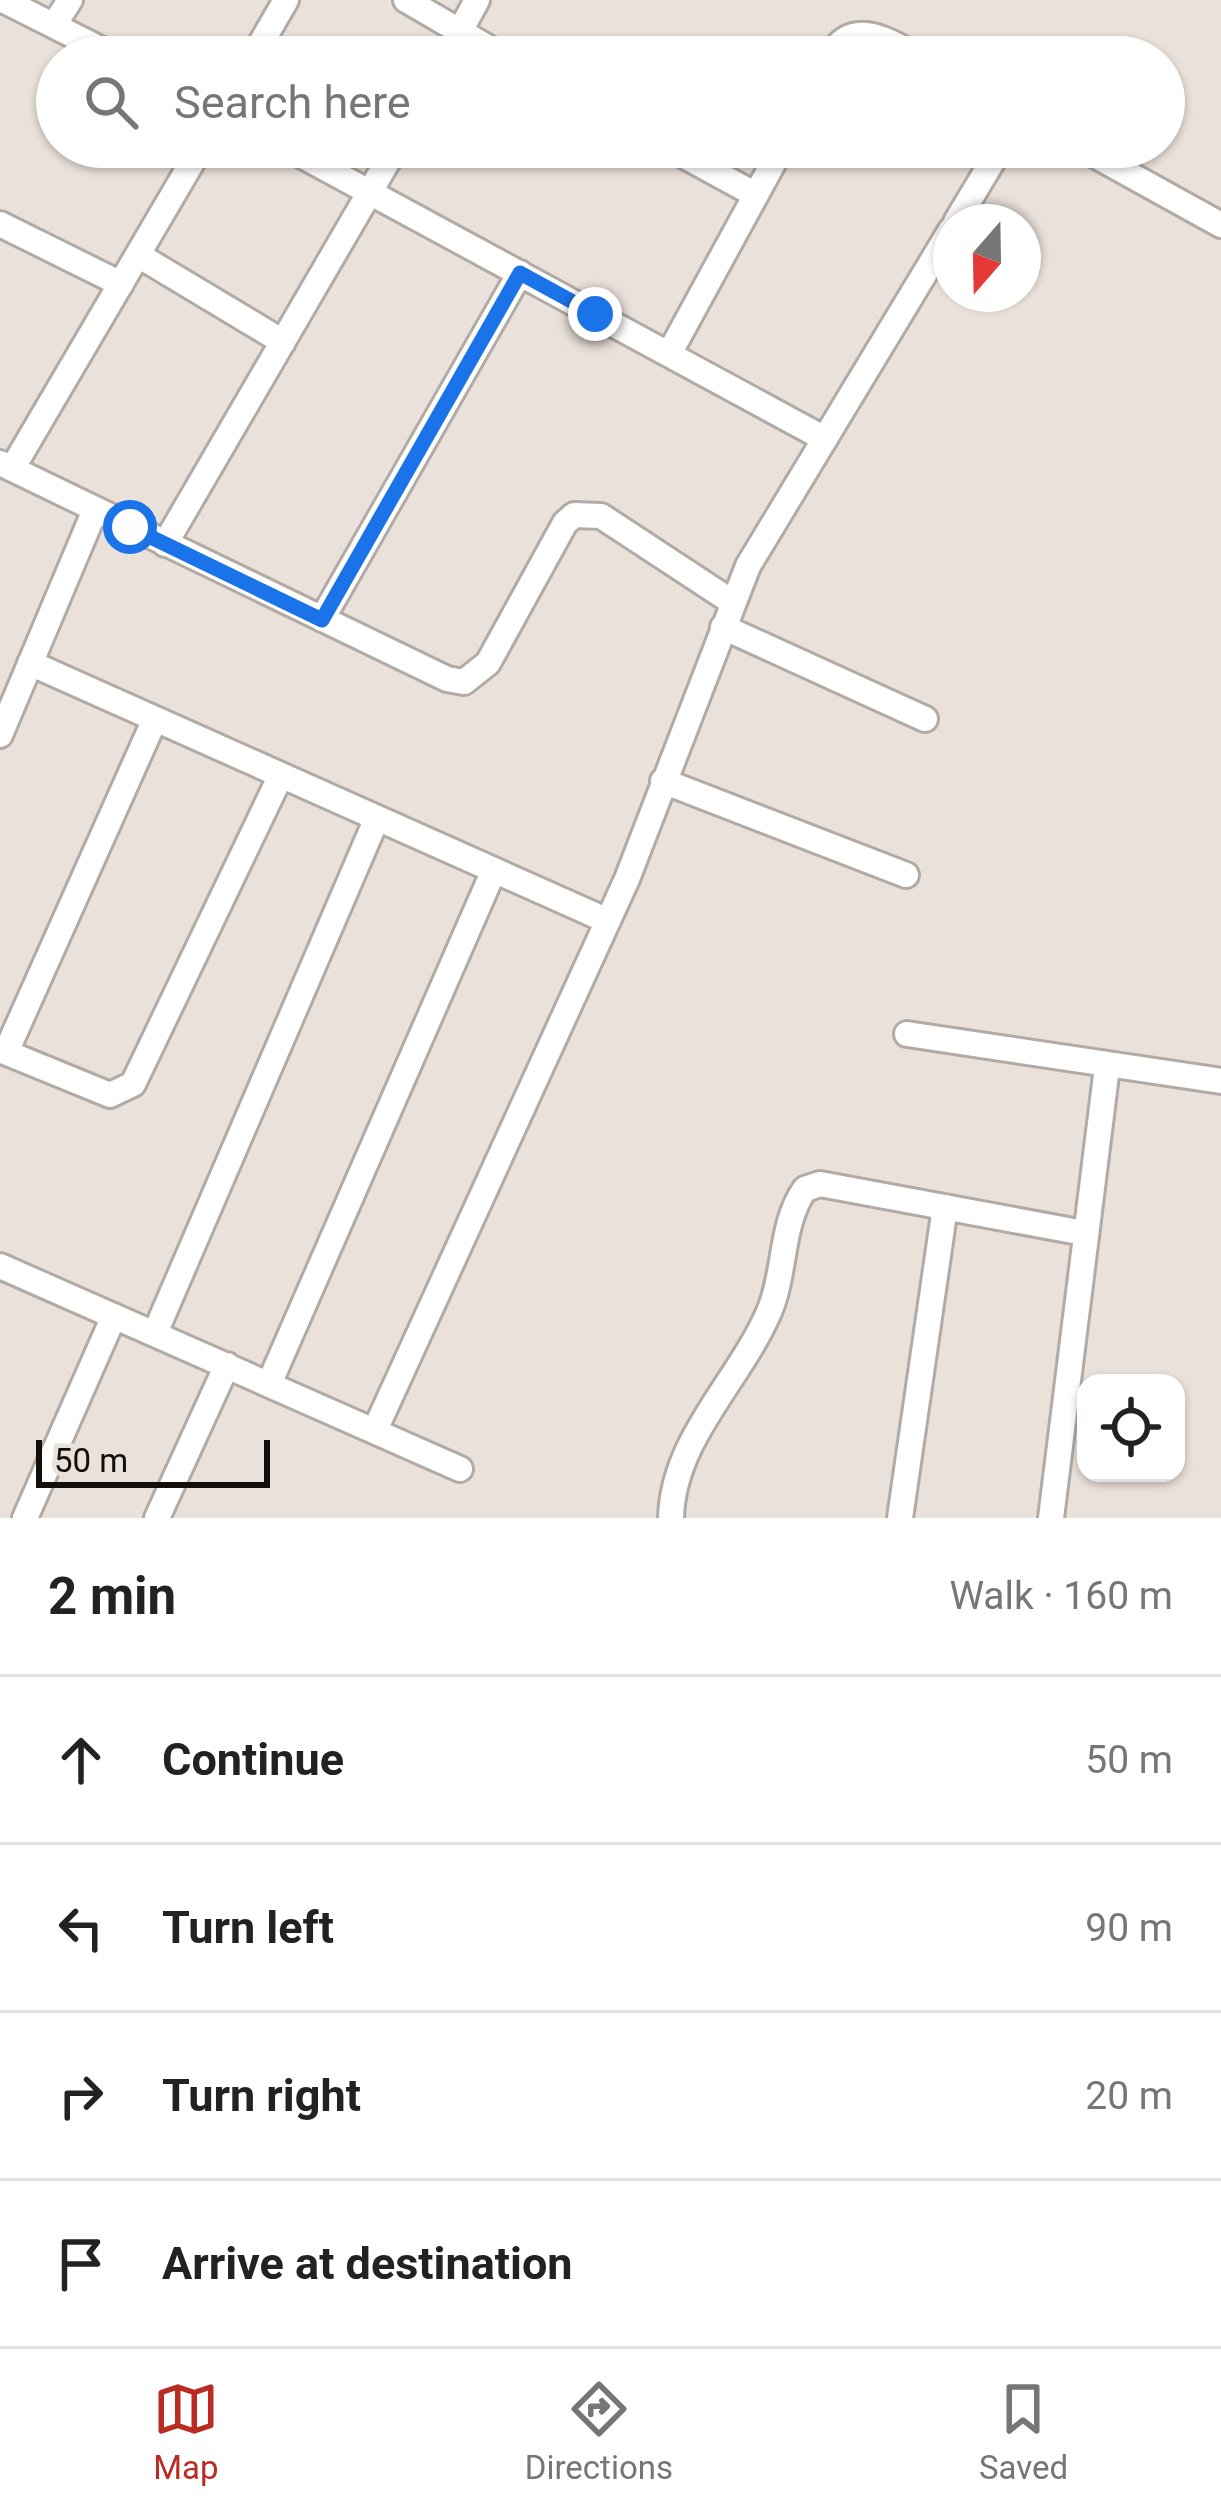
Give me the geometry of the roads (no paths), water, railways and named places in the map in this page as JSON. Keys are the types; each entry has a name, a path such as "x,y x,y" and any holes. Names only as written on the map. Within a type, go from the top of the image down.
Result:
{"street":[{"path":"3,0 75,36"},
{"path":"54,25 70,0"},
{"path":"265,36 286,0"},
{"path":"406,0 467,36"},
{"path":"458,36 477,0"},
{"path":"189,168 6,466 447,679 464,682 488,663 565,523 586,513 601,516 732,602"},
{"path":"325,168 825,439"},
{"path":"165,544 385,168"},
{"path":"706,168 756,195"},
{"path":"669,354 771,168"},
{"path":"966,204 988,168"},
{"path":"1119,168 1221,225"},
{"path":"0,224 121,284"},
{"path":"138,255 283,342"},
{"path":"375,1430 608,920 732,602 933,259"},
{"path":"322,620 520,273"},
{"path":"0,735 95,511"},
{"path":"723,627 925,719"},
{"path":"30,663 608,920"},
{"path":"155,719 3,1051 110,1095 133,1084 281,775"},
{"path":"664,781 906,875"},
{"path":"154,1334 377,818"},
{"path":"269,1384 494,870"},
{"path":"907,1034 1221,1082"},
{"path":"1051,1518 1107,1066"},
{"path":"671,1518 674,1472 771,1308 793,1212 806,1189 820,1184 1084,1233"},
{"path":"900,1518 945,1207"},
{"path":"0,1266 460,1468"},
{"path":"25,1518 114,1316"},
{"path":"157,1518 226,1365"}]}
